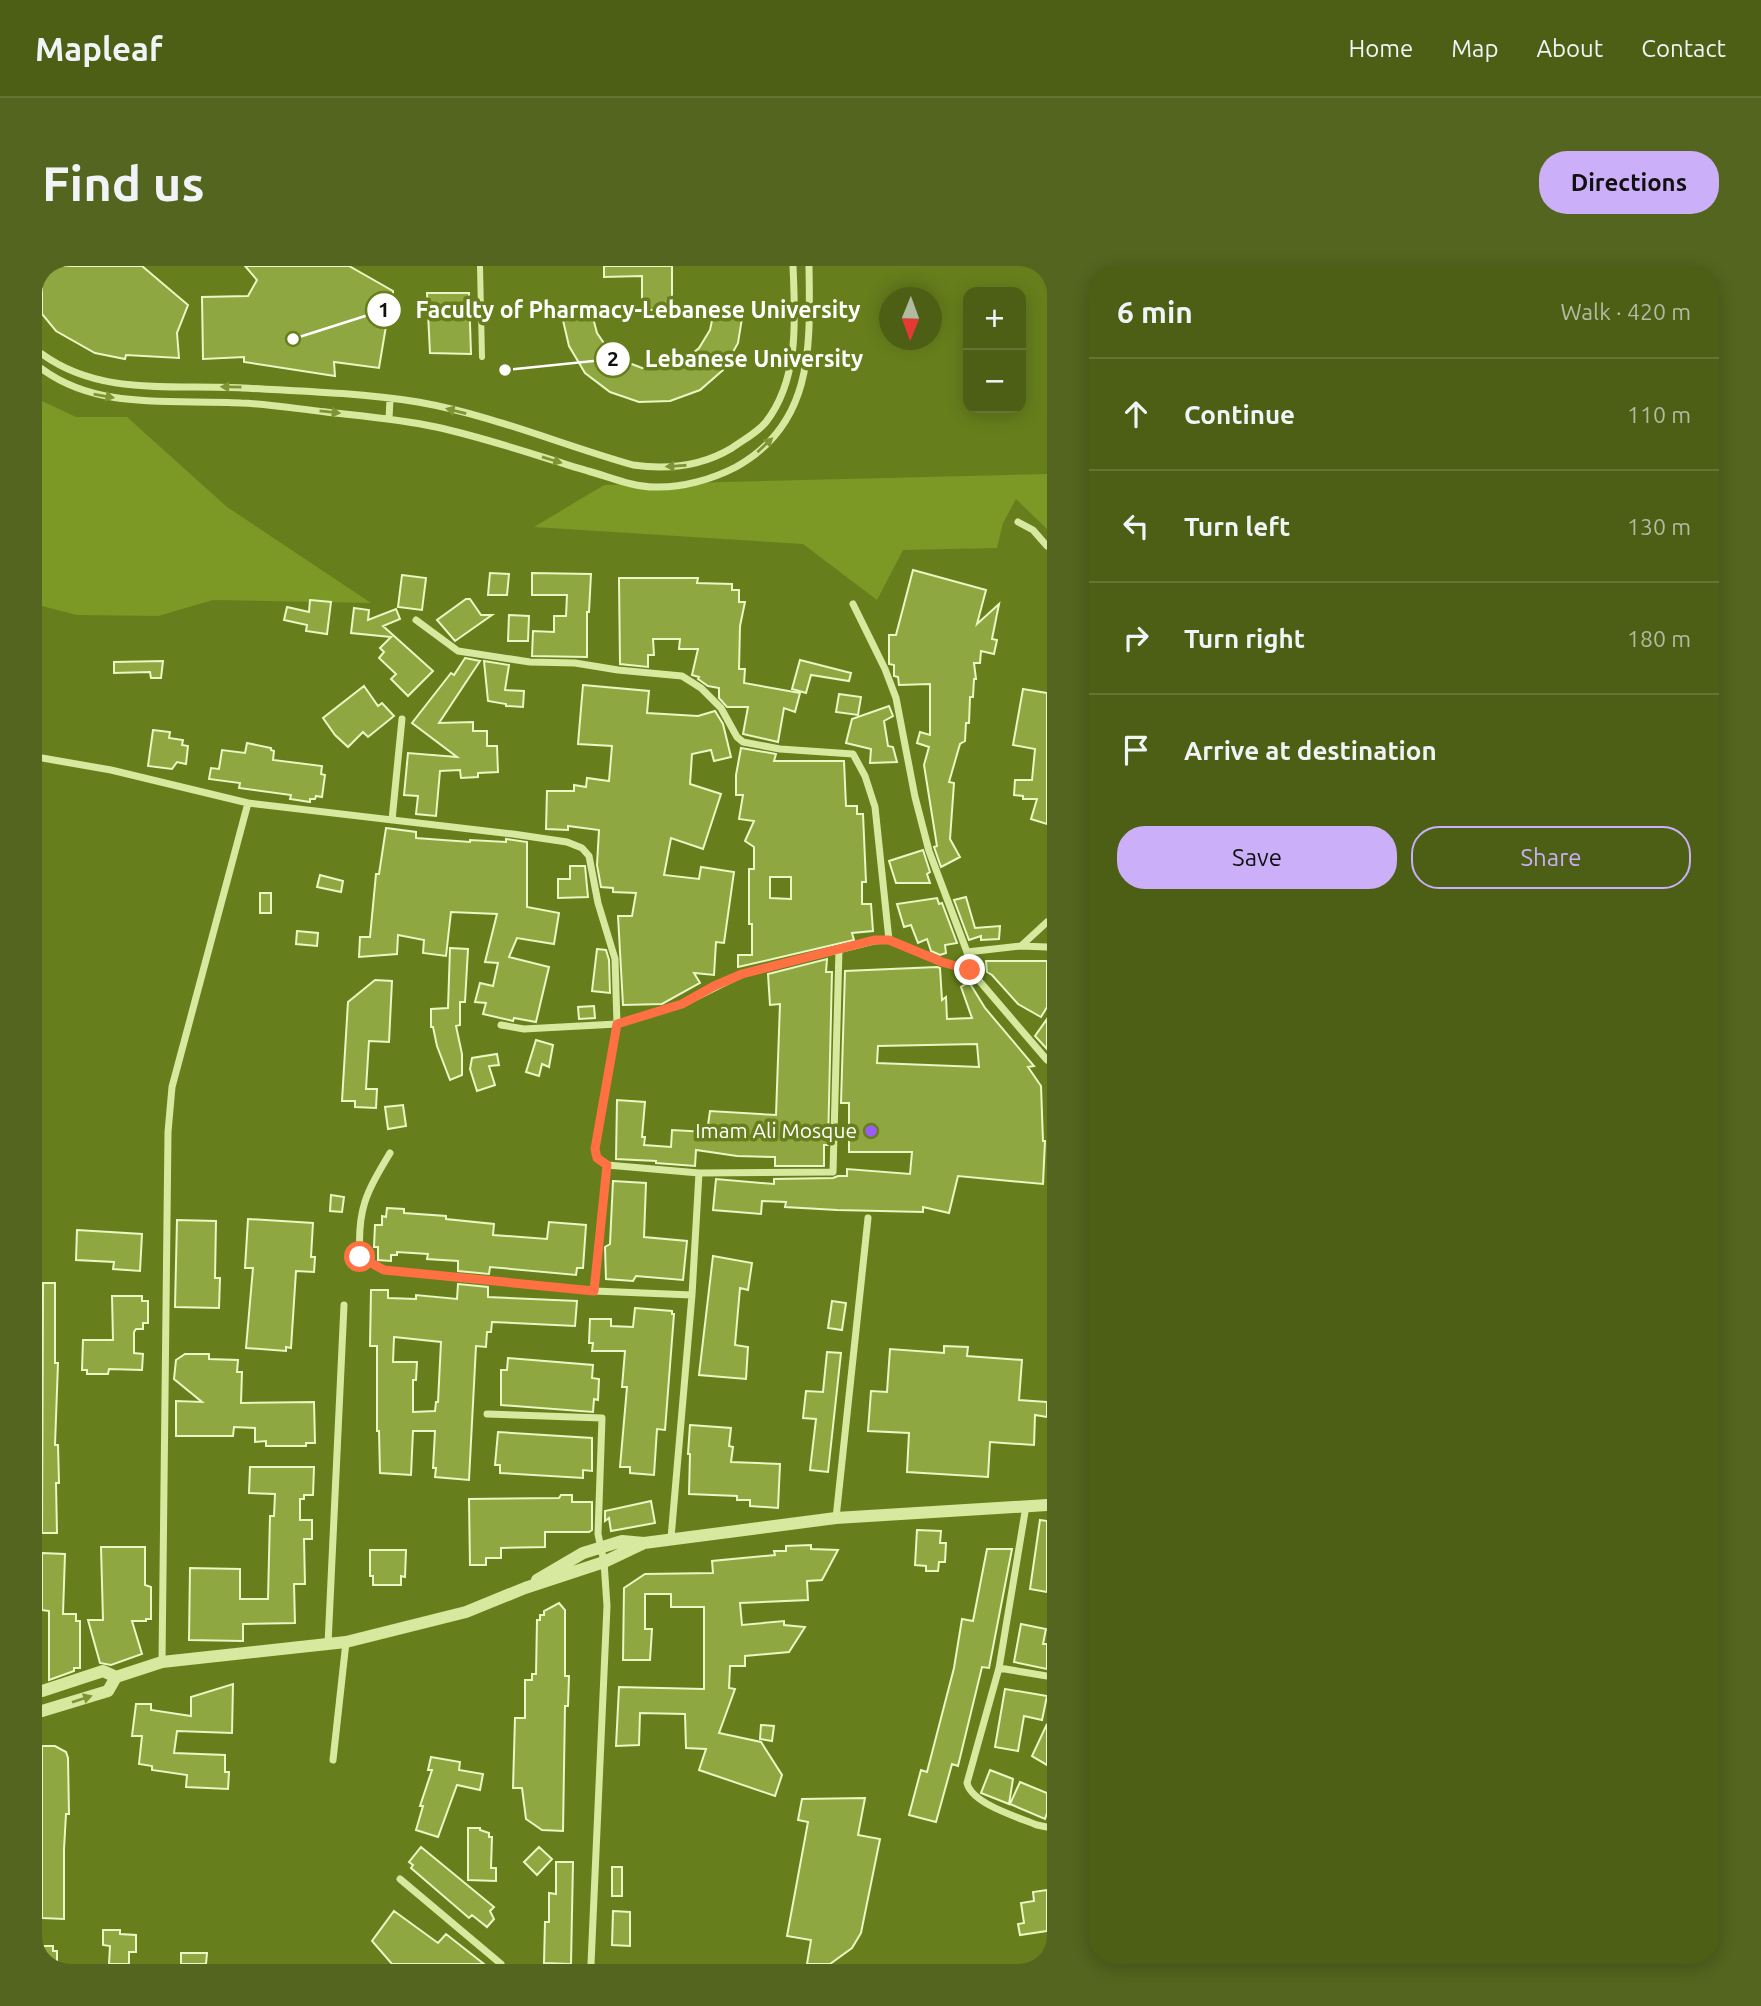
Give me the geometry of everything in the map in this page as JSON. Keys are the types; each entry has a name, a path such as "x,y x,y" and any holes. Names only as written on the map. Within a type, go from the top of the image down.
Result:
{"street":[{"path":"480,266 482,358"},
{"path":"42,354 70,372 118,384 242,387 390,399 441,407 483,418 633,465 659,467 701,463 753,434 766,422 781,394 792,355 795,317 793,266"},
{"path":"42,369 78,390 116,398 243,403 388,419 456,432 641,486 667,487 719,475 752,458 769,443 794,407 803,383 808,353 809,266"},
{"path":"388,419 390,399"},
{"path":"1018,522 1033,530 1047,545"},
{"path":"853,604 896,698 905,733 915,797 929,851 967,952 970,970 1047,1060"},
{"path":"416,620 458,652 530,662 575,663 682,676 701,688 721,708 737,737 743,742 853,754 865,776 875,807 889,940"},
{"path":"392,820 402,719"},
{"path":"42,758 111,770 248,803 513,834 567,842 582,848 589,856 598,903 615,959 617,1024 595,1149 597,1158 607,1165 699,1173 833,1172 839,950"},
{"path":"162,1662 168,1132 172,1087 248,803"},
{"path":"1021,946 1047,922"},
{"path":"501,1026 524,1029 617,1024 682,1004 742,974 874,940 889,940 942,962 970,970"},
{"path":"967,952 1021,946 1047,947"},
{"path":"390,1153 367,1192 358,1229 360,1257 384,1270 594,1291 692,1295"},
{"path":"594,1291 607,1165"},
{"path":"671,1538 692,1295 699,1173"},
{"path":"836,1518 868,1218"},
{"path":"328,1644 344,1305"},
{"path":"487,1414 602,1418 598,1534 604,1562 607,1606 591,1964"},
{"path":"525,1588 583,1553 622,1541 645,1542 836,1518 1047,1505"},
{"path":"1026,1506 999,1668 968,1776 969,1791 981,1801 1047,1827"},
{"path":"42,1711 108,1691 116,1677 162,1662 346,1642 466,1612 525,1588 604,1562 645,1542"},
{"path":"333,1760 346,1642"},
{"path":"999,1668 1047,1676"},
{"path":"42,1691 103,1671 116,1677"},
{"path":"400,1879 501,1964"}],"green space":[{"path":"42,401 76,417 127,417 227,507 371,603 213,600 158,616 77,615 42,606"},
{"path":"1047,474 1047,529 1016,499 1003,523 997,548 903,550 877,600 803,544 534,527 604,485"}],"building":[{"path":"42,266 142,266 188,305 177,333 179,358 126,355 125,359 95,353 56,331 42,314"},
{"path":"245,266 349,266 393,291 393,321 387,320 379,368 334,362 335,376 244,362 244,357 203,359 202,297 248,296 257,280"},
{"path":"604,266 672,266 672,299 667,299 666,310 642,310 642,276 604,277"},
{"path":"427,293 469,293 471,354 430,353"},
{"path":"714,311 743,312 738,343 723,370 700,390 670,401 639,402 610,392 585,373 569,346 562,316 592,314 597,333 608,349 624,361 642,368 663,368 683,361 699,348 710,330"},
{"path":"913,570 986,590 977,624 999,604 992,639 997,640 994,654 981,651 980,663 974,663 976,679 973,697 970,697 969,723 966,723 965,741 960,744 949,782 954,783 950,839 960,857 941,867 934,847 937,846 924,765 929,747 917,743 920,732 930,735 930,684 899,685 898,677 894,676 894,665 889,664 889,635 896,635"},
{"path":"490,573 509,574 507,595 488,595"},
{"path":"532,573 591,574 587,612 587,657 532,656 533,631 554,632 554,616 566,616 567,595 532,595"},
{"path":"402,575 426,578 422,610 398,607"},
{"path":"619,578 698,578 697,583 732,584 732,590 739,590 739,602 745,602 740,626 739,669 745,669 744,683 800,693 795,712 784,708 778,742 743,734 748,707 727,707 719,698 719,688 708,686 698,679 699,677 692,675 698,649 679,649 680,639 653,639 654,655 648,655 648,667 620,664"},
{"path":"466,599 470,599 481,615 492,615 455,641 437,620"},
{"path":"310,600 331,602 327,634 306,631 307,625 284,620 287,607 309,612"},
{"path":"354,608 369,610 368,620 396,609 400,619 383,626 433,671 408,696 391,679 396,674 379,658 384,652 380,648 391,637 351,633"},
{"path":"509,615 529,616 528,641 508,641"},
{"path":"465,658 480,661 439,723 473,722 473,731 487,731 487,746 497,746 498,772 478,773 478,777 461,778 460,770 440,771 436,816 416,814 418,796 404,795 408,753 457,757 412,723 451,673 454,675"},
{"path":"800,660 851,673 849,681 811,675 806,693 792,689"},
{"path":"163,661 161,678 151,678 150,672 114,673 114,662"},
{"path":"484,661 509,665 505,690 524,691 523,707 488,701"},
{"path":"583,685 649,691 647,713 698,716 715,711 723,724 731,757 714,761 711,750 692,754 690,784 721,794 703,849 671,838 664,875 699,879 701,867 734,872 724,943 716,942 714,975 694,973 700,983 662,1004 623,1005 618,916 632,916 636,893 613,892 613,888 601,887 597,865 599,830 568,826 568,830 546,829 547,791 574,791 574,785 586,787 587,778 609,781 612,746 578,744"},
{"path":"364,686 378,706 382,703 394,716 368,737 363,732 348,747 323,718"},
{"path":"1023,689 1047,693 1047,824 1031,819 1037,799 1023,799 1023,796 1014,795 1015,780 1032,780 1035,749 1013,745"},
{"path":"839,694 861,697 858,715 836,712"},
{"path":"889,706 893,716 884,721 888,746 893,747 897,762 870,763 871,749 846,743 852,719"},
{"path":"153,730 170,732 169,738 183,740 182,745 188,746 186,764 177,762 172,769 148,766"},
{"path":"247,743 271,748 274,751 273,760 322,766 321,774 325,775 322,797 316,796 315,799 310,799 310,802 290,799 291,795 239,788 240,783 209,779 211,768 219,769 222,750 245,753"},
{"path":"741,748 776,754 774,761 844,761 846,806 857,806 857,814 863,814 866,882 862,882 862,904 871,904 873,931 852,933 854,940 738,967 738,955 752,955 749,869 754,869 754,847 745,841 754,821 739,819 743,795 736,795 736,775","holes":["770,877 791,877 791,899 770,898"]},
{"path":"386,828 416,832 416,838 470,842 506,842 506,839 527,842 527,907 559,913 554,944 517,938 509,957 549,967 536,1022 514,1018 513,1021 483,1014 486,1003 475,1002 480,983 493,986 498,963 485,962 497,914 451,912 446,956 423,953 424,940 398,935 397,954 359,957 360,937 370,937 376,874 379,874"},
{"path":"923,850 930,872 927,874 930,883 896,883 889,861"},
{"path":"570,866 585,866 588,897 558,898 558,879 570,879"},
{"path":"320,875 343,881 341,892 317,887"},
{"path":"260,893 271,893 271,913 260,913"},
{"path":"966,897 975,928 1000,926 999,939 981,940 981,936 969,940 954,900"},
{"path":"937,898 939,904 942,903 957,943 945,945 946,953 940,955 931,951 927,939 918,943 911,925 904,927 897,904"},
{"path":"297,931 318,933 317,946 296,944"},
{"path":"450,948 468,949 465,1002 460,1002 460,1025 456,1026 462,1054 462,1075 450,1080 431,1027 431,1009 448,1008"},
{"path":"597,949 606,950 609,960 610,993 592,991"},
{"path":"827,959 826,972 832,972 828,1145 824,1145 824,1166 775,1166 775,1157 737,1156 696,1150 695,1166 616,1159 617,1100 645,1102 642,1137 645,1137 644,1145 671,1147 672,1130 707,1132 710,1111 776,1115 780,1004 770,1005 768,974"},
{"path":"986,961 1047,961 1047,1007 1041,1017 1018,1004 987,972"},
{"path":"940,968 942,1000 946,997 947,1019 972,1018 961,987 969,982 985,1008 1034,1066 1028,1067 1041,1086 1045,1141 1043,1184 958,1176 949,1213 923,1207 923,1212 785,1207 786,1202 762,1201 761,1214 713,1210 716,1179 774,1184 774,1179 847,1176 847,1169 910,1174 912,1152 849,1152 849,1103 841,1103 845,971","holes":["977,1044 979,1067 877,1063 878,1046"]},
{"path":"375,980 392,981 389,1042 369,1041 366,1089 377,1089 376,1108 355,1107 355,1101 342,1101 348,1002"},
{"path":"594,1006 595,1018 579,1019 578,1007"},
{"path":"1047,1019 1047,1049 1035,1036"},
{"path":"536,1040 553,1045 549,1067 542,1064 539,1076 526,1072"},
{"path":"497,1054 499,1065 489,1066 495,1085 477,1091 470,1069 472,1058"},
{"path":"403,1105 406,1126 388,1129 385,1107"},
{"path":"613,1181 646,1183 644,1237 687,1241 683,1280 636,1276 633,1281 606,1279 605,1247 610,1244"},
{"path":"331,1195 344,1197 342,1212 330,1211"},
{"path":"387,1208 404,1209 404,1213 446,1216 446,1219 494,1224 493,1235 547,1239 549,1222 586,1225 583,1268 577,1268 576,1275 490,1267 489,1274 458,1271 458,1261 427,1259 428,1254 397,1252 397,1255 391,1255 391,1261 378,1260 378,1247 374,1247 375,1225 382,1225 382,1216 386,1217"},
{"path":"248,1219 313,1223 311,1257 315,1257 314,1272 296,1271 291,1348 286,1347 286,1351 246,1348 253,1268 245,1268"},
{"path":"177,1220 216,1221 215,1278 220,1278 219,1308 175,1307"},
{"path":"77,1230 142,1234 140,1271 113,1269 114,1262 76,1260"},
{"path":"713,1256 752,1263 748,1290 740,1288 735,1345 748,1347 746,1379 699,1375"},
{"path":"43,1283 55,1283 55,1363 58,1363 55,1445 58,1445 59,1483 56,1483 57,1533 42,1533"},
{"path":"458,1284 488,1287 488,1297 577,1301 575,1326 492,1322 491,1332 487,1332 486,1347 476,1346 469,1480 435,1477 435,1431 413,1431 411,1475 380,1473 377,1346 370,1346 371,1290 388,1290 388,1298 416,1299 416,1295 457,1299","holes":["394,1337 441,1342 438,1402 435,1411 413,1412 413,1380 416,1380 417,1362 393,1362"]},
{"path":"112,1296 142,1296 142,1301 148,1301 148,1323 143,1323 143,1329 136,1329 134,1332 134,1353 143,1354 142,1370 109,1369 108,1374 87,1374 87,1370 82,1370 83,1340 113,1340"},
{"path":"832,1301 846,1303 842,1330 828,1328"},
{"path":"635,1308 672,1311 674,1314 665,1430 657,1429 654,1475 630,1473 630,1467 620,1467 627,1387 622,1387 625,1351 592,1351 593,1343 589,1343 590,1319 611,1319 611,1326 633,1327"},
{"path":"944,1346 968,1347 967,1356 1022,1360 1019,1400 1047,1402 1047,1417 1035,1415 1034,1445 990,1442 988,1477 907,1472 909,1433 868,1431 871,1391 887,1392 890,1349 944,1353"},
{"path":"827,1352 841,1353 828,1472 810,1470 816,1419 803,1418 806,1391 823,1392"},
{"path":"185,1354 209,1354 209,1359 238,1360 237,1372 242,1372 241,1403 314,1402 315,1443 306,1443 306,1446 266,1446 266,1441 255,1442 255,1428 234,1427 233,1436 176,1436 176,1401 202,1402 174,1379 176,1360"},
{"path":"508,1358 593,1365 592,1378 599,1379 598,1400 594,1399 593,1412 501,1405 501,1370 507,1370"},
{"path":"690,1425 731,1428 731,1462 780,1464 778,1508 750,1506 750,1500 737,1500 737,1496 689,1494"},
{"path":"498,1432 592,1438 592,1471 583,1470 583,1478 500,1473 500,1465 495,1465"},
{"path":"250,1467 314,1467 313,1495 304,1495 304,1499 300,1499 300,1520 312,1520 312,1539 304,1539 305,1584 294,1584 295,1623 243,1624 243,1641 189,1640 190,1568 240,1569 240,1599 268,1599 270,1516 274,1516 275,1494 249,1493"},
{"path":"561,1495 572,1495 572,1502 592,1502 592,1530 545,1532 545,1547 501,1548 501,1558 486,1558 486,1565 470,1565 469,1499 559,1498"},
{"path":"651,1501 655,1523 611,1531 609,1518 605,1521 605,1511"},
{"path":"1040,1520 1047,1521 1047,1592 1030,1589"},
{"path":"917,1530 941,1531 940,1543 946,1543 945,1562 939,1562 938,1571 926,1571 926,1566 915,1565"},
{"path":"811,1545 811,1549 838,1550 822,1580 807,1581 808,1600 740,1603 742,1625 784,1621 784,1625 805,1627 789,1652 745,1656 745,1666 730,1666 729,1688 735,1689 719,1733 761,1742 782,1775 775,1796 699,1770 706,1749 686,1748 685,1714 640,1713 639,1745 616,1746 619,1687 704,1689 704,1607 671,1607 671,1594 645,1594 645,1629 652,1629 650,1660 623,1660 624,1588 645,1574 713,1573 712,1561 775,1555 774,1551 786,1551 786,1546"},
{"path":"101,1547 145,1547 145,1585 151,1587 151,1619 132,1621 142,1654 111,1665 100,1663 88,1620 103,1620"},
{"path":"987,1549 1012,1549 989,1668 982,1667 958,1766 952,1764 936,1822 909,1815 921,1770 927,1772 954,1668 962,1619 973,1621"},
{"path":"370,1550 406,1550 405,1577 401,1576 401,1585 373,1585 373,1576 370,1576"},
{"path":"42,1553 65,1554 63,1614 76,1614 76,1621 80,1621 80,1668 74,1668 74,1671 49,1680 49,1611 42,1610"},
{"path":"559,1603 565,1610 565,1676 569,1676 568,1706 565,1706 563,1831 542,1830 526,1819 522,1788 513,1788 515,1718 525,1718 525,1680 532,1680 532,1674 536,1674 537,1620 540,1620 540,1615 544,1615 544,1611"},
{"path":"1021,1624 1046,1629 1043,1644 1047,1644 1047,1669 1014,1662"},
{"path":"233,1684 232,1733 177,1731 174,1753 225,1755 225,1772 229,1772 228,1789 186,1787 187,1775 152,1770 152,1766 139,1764 142,1736 132,1736 136,1704 151,1704 151,1710 191,1716 191,1697"},
{"path":"1005,1689 1047,1696 1042,1720 1024,1716 1018,1751 995,1747"},
{"path":"1047,1724 1047,1765 1032,1756"},
{"path":"761,1725 774,1726 772,1741 760,1739"},
{"path":"42,1746 55,1746 66,1752 68,1758 69,1814 66,1814 64,1849 64,1919 42,1918"},
{"path":"431,1757 460,1762 459,1770 483,1774 480,1790 457,1785 438,1837 416,1830 423,1806 420,1806 432,1770 428,1770"},
{"path":"990,1770 1013,1779 1009,1804 981,1793"},
{"path":"1020,1782 1047,1793 1045,1819 1010,1804"},
{"path":"865,1798 858,1835 880,1839 861,1933 852,1948 830,1964 807,1964 811,1940 787,1936 808,1822 798,1820 802,1799"},
{"path":"468,1828 480,1828 492,1837 491,1868 496,1868 496,1881 468,1880"},
{"path":"421,1847 494,1907 490,1911 494,1919 487,1927 472,1915 469,1918 411,1868 413,1865 409,1862"},
{"path":"539,1847 552,1859 537,1875 524,1862"},
{"path":"556,1862 573,1862 571,1964 544,1963 545,1922 549,1922 549,1893 556,1894"},
{"path":"612,1867 622,1867 622,1896 612,1896"},
{"path":"1047,1890 1047,1931 1020,1935 1018,1924 1024,1923 1021,1903 1034,1901 1033,1892"},
{"path":"394,1911 438,1943 446,1934 484,1964 392,1964 372,1941"},
{"path":"613,1911 630,1912 630,1946 612,1945"},
{"path":"103,1930 120,1930 120,1934 136,1935 136,1952 129,1952 129,1964 109,1964 110,1946 103,1945"},
{"path":"42,1946 53,1946 53,1951 57,1951 57,1964 42,1964"},
{"path":"181,1953 207,1953 206,1964 181,1964"}],"place":[{"name":"Faculty of Pharmacy-Lebanese University","path":"293,339"},
{"name":"Lebanese University","path":"505,370"},
{"name":"Imam Ali Mosque","path":"871,1131"}],"route":[{"path":"360,1257 384,1270 594,1291 607,1165 597,1158 595,1149 617,1024 682,1004 742,974 874,940 889,940 942,962 970,970"}]}
